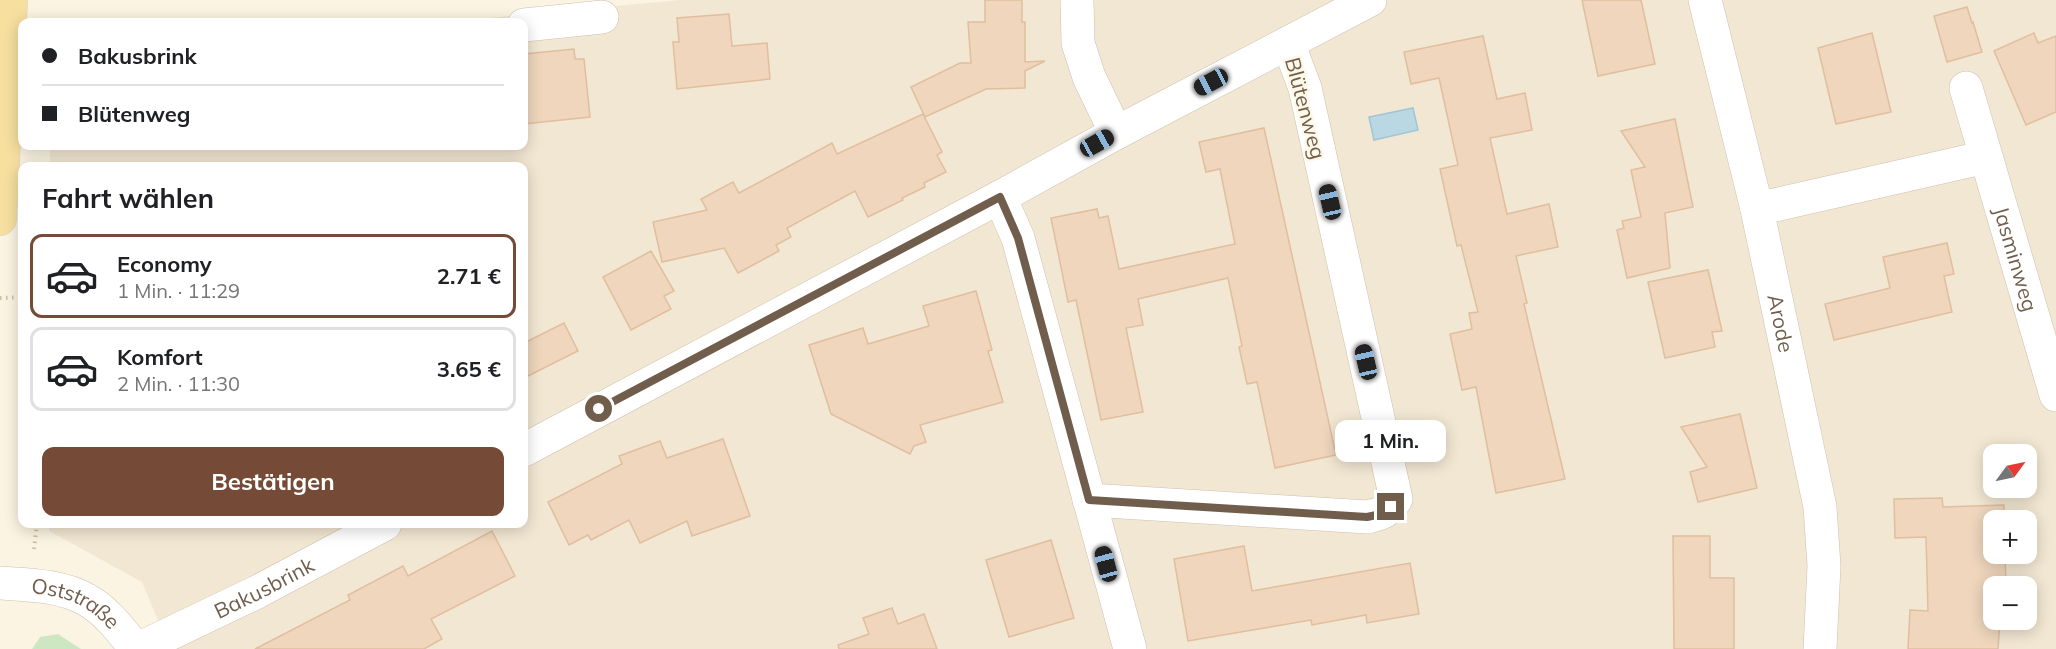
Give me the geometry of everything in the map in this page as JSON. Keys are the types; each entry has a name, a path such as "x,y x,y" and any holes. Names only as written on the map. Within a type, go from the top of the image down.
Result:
{"main road":[{"path":"0,219 15,69 11,0"}],"street":[{"path":"1077,0 1078,43 1089,77 1116,133"},
{"path":"528,448 1116,133 1370,0"},
{"name":"Arode","path":"1705,0 1757,209 1820,507 1824,566 1820,649"},
{"path":"528,25 602,17"},
{"name":"Blütenweg","path":"1089,500 1367,517 1386,511 1396,499 1305,88 1288,42"},
{"name":"Jasminweg","path":"1966,88 2056,395"},
{"path":"1757,209 1986,157"},
{"path":"1000,197 1018,238 1130,649"},
{"name":"Bakusbrink","path":"137,649 257,592 377,528"},
{"name":"Oststraße","path":"0,583 55,588 87,600 114,623 137,649"}],"path":[{"path":"0,298 18,297"}],"shaded area":[{"path":"680,0 2056,0 2056,649 170,649 142,582 49,531 49,528 528,528 528,162 50,162 50,150 528,150 528,18 489,18"}],"green space":[{"path":"58,634 81,649 32,649 40,637"}],"water":[{"path":"1413,108 1418,130 1374,140 1369,117"}],"building":[{"path":"985,0 1022,0 1022,22 1025,22 1025,62 1045,61 1025,71 1025,88 986,89 925,117 911,87 960,63 971,63 968,22 985,22"},
{"path":"1582,0 1641,0 1655,64 1598,76"},
{"path":"1967,7 1982,52 1947,62 1934,16"},
{"path":"729,14 732,46 767,43 770,79 677,89 673,42 679,42 677,18"},
{"path":"1872,33 1891,112 1836,124 1818,48"},
{"path":"2034,33 2038,43 2056,36 2056,112 2026,125 1994,51"},
{"path":"1483,36 1497,99 1525,93 1532,130 1490,138 1507,214 1549,204 1558,247 1516,256 1527,303 1524,304 1565,479 1496,493 1476,387 1462,390 1450,334 1472,329 1469,313 1478,312 1461,245 1457,246 1440,169 1458,165 1439,78 1411,84 1404,52"},
{"path":"574,49 575,59 584,59 590,117 528,124 528,54"},
{"path":"923,114 942,152 937,155 946,172 924,183 925,187 902,198 903,200 868,217 855,191 787,228 791,237 776,245 779,251 738,273 724,248 662,262 653,222 707,210 701,199 733,182 739,193 832,143 837,154"},
{"path":"1675,119 1693,207 1665,213 1670,268 1627,278 1617,230 1624,228 1622,221 1641,217 1631,170 1645,167 1621,131"},
{"path":"1264,128 1336,455 1275,468 1257,382 1247,384 1228,278 1138,299 1143,325 1126,328 1143,412 1101,420 1076,300 1068,302 1051,218 1097,209 1099,218 1108,216 1119,269 1235,244 1220,169 1206,172 1199,142"},
{"path":"1947,243 1954,274 1944,276 1952,312 1834,340 1825,304 1890,288 1883,257"},
{"path":"651,251 674,291 664,296 671,309 631,330 603,277"},
{"path":"1708,270 1722,331 1712,332 1715,347 1665,358 1648,282"},
{"path":"976,291 992,350 988,351 1003,402 920,425 926,442 914,446 910,454 831,414 809,345 863,328 868,344 929,326 923,306"},
{"path":"564,323 578,351 528,376 528,341"},
{"path":"1740,414 1757,488 1698,502 1690,472 1707,467 1681,427"},
{"path":"723,439 750,516 692,536 687,521 640,543 629,520 591,540 588,535 569,545 548,502 622,464 619,456 660,441 667,458"},
{"path":"1942,498 1943,507 2004,505 2004,510 1983,510 1983,564 2005,564 2006,576 1983,576 1983,630 1999,630 1998,649 1908,649 1910,610 1928,611 1926,537 1895,538 1894,499"},
{"path":"492,531 515,576 431,619 442,639 424,649 255,649 350,600 348,595 403,566 408,576"},
{"path":"1673,536 1710,536 1710,578 1734,578 1734,649 1674,649"},
{"path":"1051,540 1074,618 1009,637 986,560"},
{"path":"1244,546 1252,591 1410,563 1419,614 1367,623 1366,615 1312,625 1311,620 1188,641 1174,559"},
{"path":"892,608 898,624 924,614 937,649 839,649 838,645 869,634 863,618"}],"route":[{"path":"599,409 1000,197 1018,238 1089,500 1367,517 1381,514 1391,507"}]}
